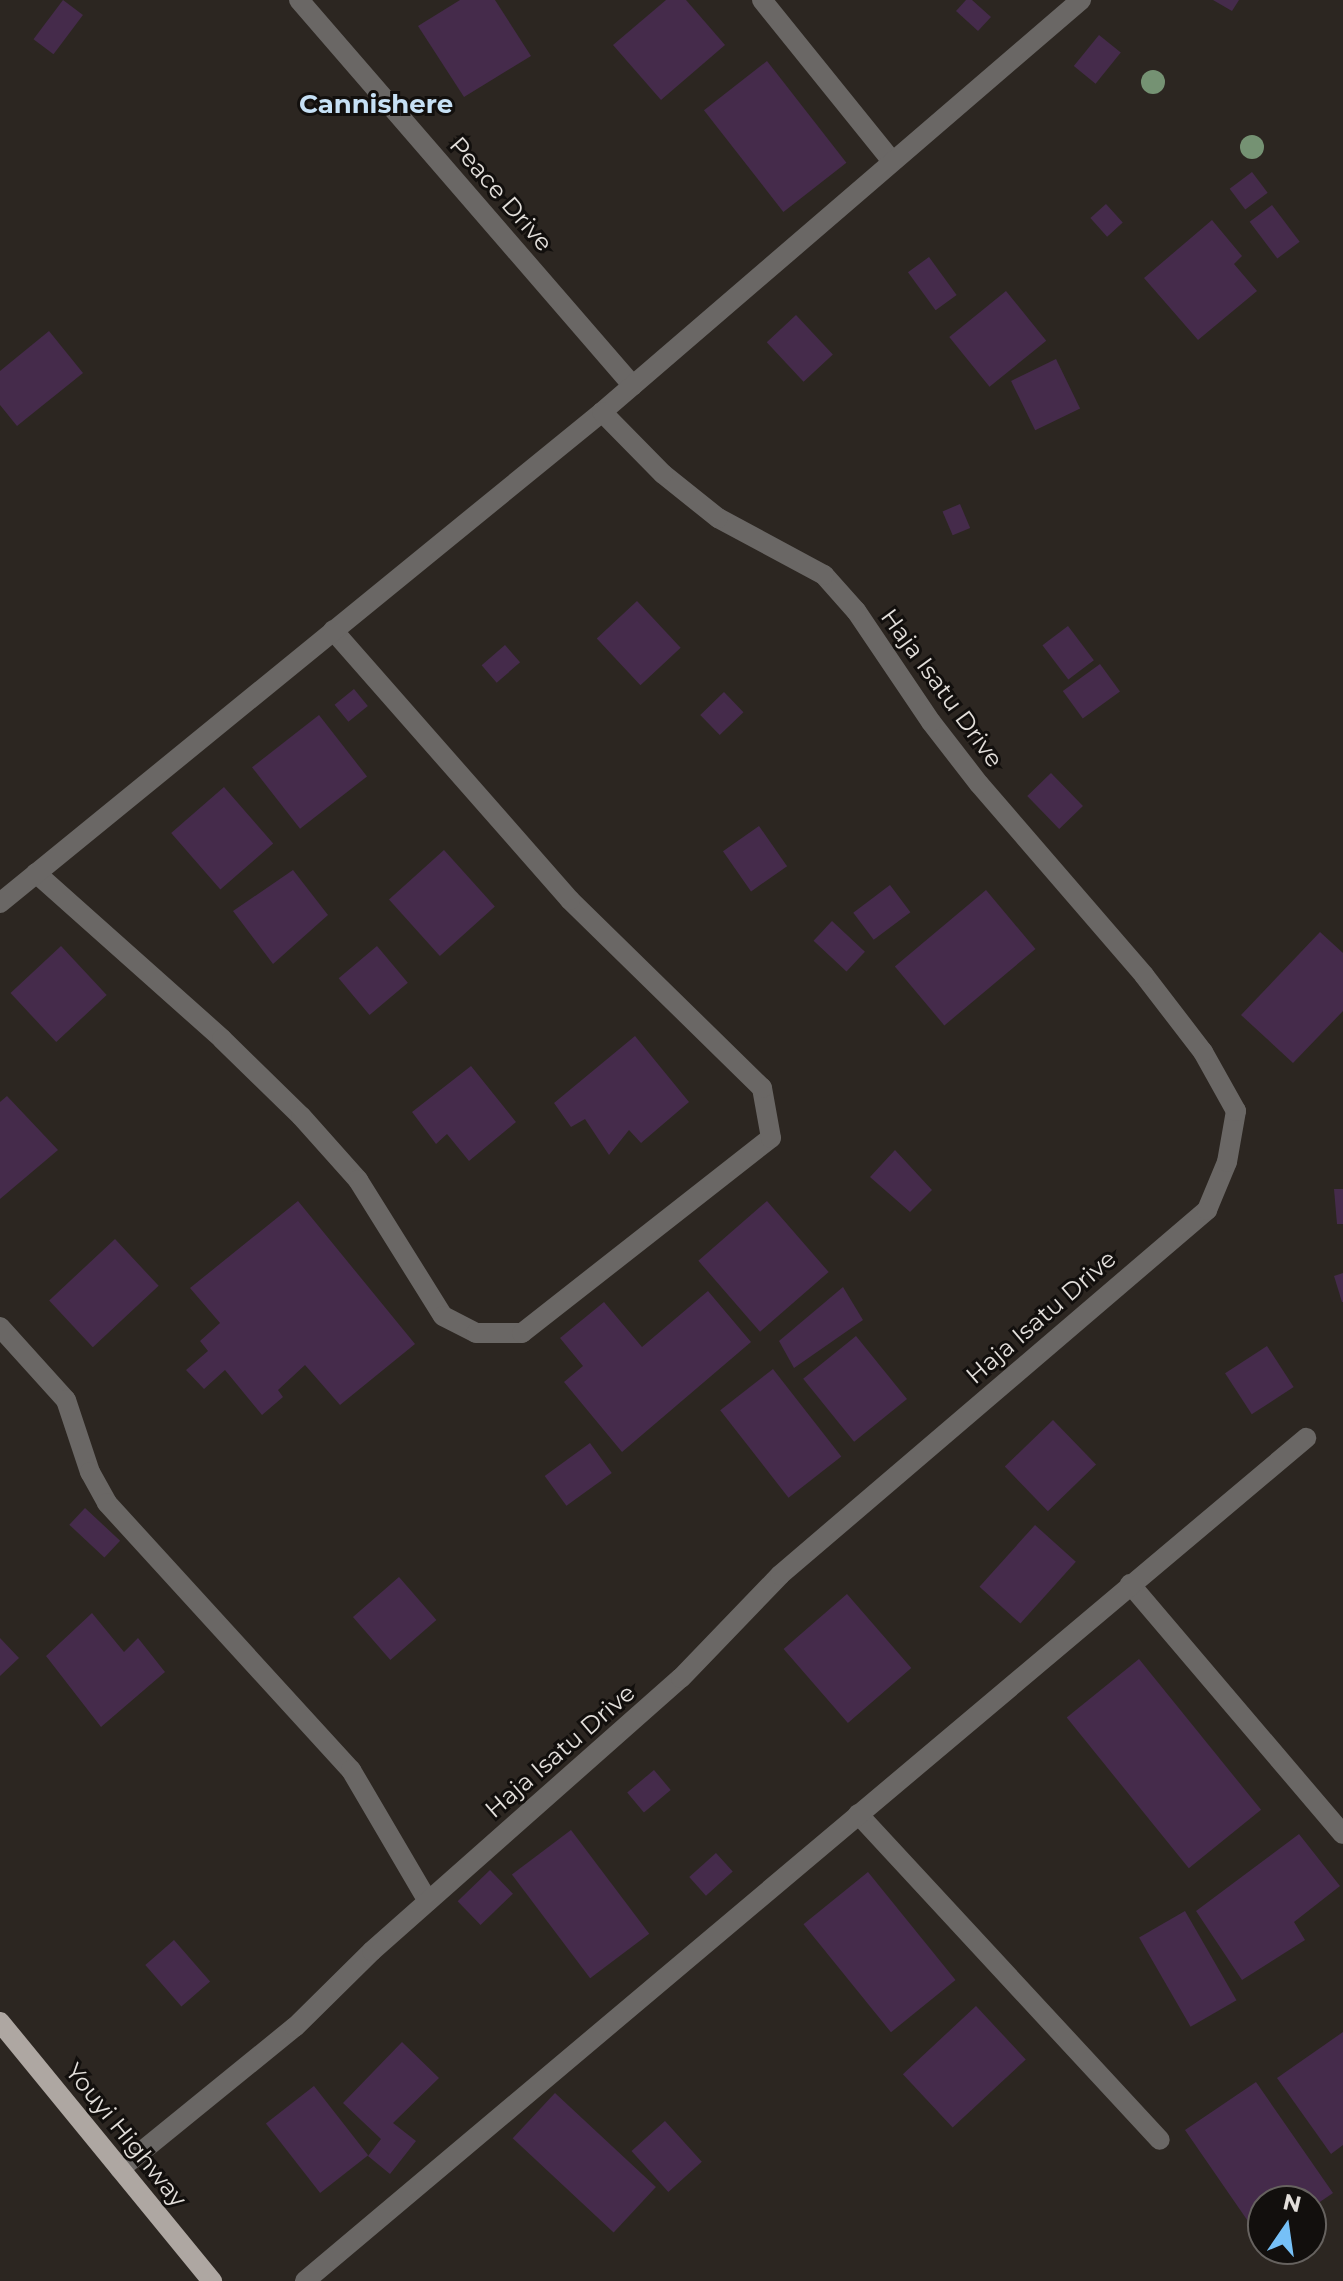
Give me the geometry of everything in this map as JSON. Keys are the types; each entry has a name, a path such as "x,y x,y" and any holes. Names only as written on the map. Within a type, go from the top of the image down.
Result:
{"main road":[{"name":"Youyi Highway","path":"0,2022 212,2281"}],"street":[{"name":"Peace Drive","path":"299,0 633,386"},
{"path":"762,0 892,161"},
{"path":"0,903 602,412 1081,0"},
{"name":"Haja Isatu Drive","path":"120,2169 295,2027 428,1901 681,1678 780,1575 1207,1210 1227,1162 1236,1111 1203,1052 1144,975 979,784 931,722 856,611 824,575 718,518 663,474 602,412"},
{"path":"36,873 222,1039 301,1116 358,1180 443,1316 476,1333 522,1333 771,1138 762,1088 570,900 333,630"},
{"path":"0,1327 66,1400 90,1472 107,1503 351,1770 428,1901"},
{"path":"305,2281 1306,1438"},
{"path":"1130,1584 1343,1834"},
{"path":"858,1814 1160,2140"}],"building":[{"path":"63,0 83,15 53,54 34,39"},
{"path":"460,0 495,0 531,56 464,97 418,26"},
{"path":"666,0 686,0 725,45 661,100 613,45"},
{"path":"966,0 972,0 991,17 978,31 956,11"},
{"path":"1213,0 1239,0 1232,11"},
{"path":"1099,35 1121,53 1096,84 1074,66"},
{"path":"767,61 846,163 783,212 704,110"},
{"path":"1252,172 1268,193 1245,210 1230,189"},
{"path":"1106,204 1123,223 1107,237 1090,218"},
{"path":"1272,205 1300,242 1277,259 1250,222"},
{"path":"1212,220 1242,256 1234,264 1257,291 1198,340 1144,278"},
{"path":"929,257 957,295 936,310 908,272"},
{"path":"1006,291 1046,341 990,387 949,337"},
{"path":"796,315 833,354 804,382 767,342"},
{"path":"49,331 83,373 17,426 0,405 0,371"},
{"path":"1056,359 1080,408 1035,430 1011,381"},
{"path":"960,504 970,528 953,535 943,511"},
{"path":"637,601 681,648 640,685 597,639"},
{"path":"1068,626 1094,660 1068,680 1042,645"},
{"path":"505,645 520,662 497,683 482,665"},
{"path":"1100,664 1120,692 1083,719 1063,691"},
{"path":"354,689 368,706 348,722 335,705"},
{"path":"724,692 743,712 720,735 700,715"},
{"path":"319,715 367,776 300,829 252,767"},
{"path":"1051,773 1083,806 1059,829 1027,796"},
{"path":"224,787 273,844 220,890 171,833"},
{"path":"759,826 787,866 751,891 723,851"},
{"path":"444,850 495,906 440,956 389,900"},
{"path":"293,870 328,915 273,964 233,911"},
{"path":"890,885 910,912 874,940 853,913"},
{"path":"986,890 1035,949 944,1025 895,966"},
{"path":"832,921 865,952 846,971 814,941"},
{"path":"1320,932 1343,953 1343,1011 1293,1063 1241,1015"},
{"path":"61,946 107,995 56,1042 11,993"},
{"path":"377,946 408,983 370,1015 339,978"},
{"path":"635,1036 689,1102 641,1143 629,1130 609,1155 585,1119 571,1127 554,1103"},
{"path":"471,1066 516,1122 469,1161 447,1134 436,1144 412,1112"},
{"path":"7,1096 58,1150 0,1199 0,1102"},
{"path":"895,1150 932,1190 910,1212 870,1177"},
{"path":"1334,1189 1343,1189 1343,1224 1337,1224"},
{"path":"298,1201 415,1344 340,1405 305,1365 278,1390 283,1397 262,1415 225,1370 204,1389 186,1370 208,1351 200,1341 220,1323 190,1288"},
{"path":"767,1201 829,1272 760,1332 698,1261"},
{"path":"115,1239 159,1286 93,1347 49,1300"},
{"path":"1343,1273 1343,1302 1342,1302 1334,1276"},
{"path":"843,1287 863,1320 794,1368 779,1341"},
{"path":"708,1291 751,1342 622,1452 564,1382 583,1366 560,1338 604,1302 642,1347"},
{"path":"856,1336 907,1399 854,1442 803,1379"},
{"path":"1267,1346 1294,1387 1252,1414 1225,1373"},
{"path":"773,1369 841,1456 789,1498 720,1410"},
{"path":"1053,1420 1096,1465 1048,1511 1005,1467"},
{"path":"590,1443 612,1473 566,1506 545,1476"},
{"path":"85,1508 120,1541 104,1558 69,1525"},
{"path":"1035,1525 1076,1562 1020,1623 979,1587"},
{"path":"399,1577 436,1620 390,1660 353,1617"},
{"path":"847,1594 911,1668 848,1723 784,1649"},
{"path":"92,1613 124,1652 138,1638 165,1672 101,1727 46,1656"},
{"path":"0,1638 19,1658 0,1676"},
{"path":"1139,1659 1261,1810 1189,1868 1067,1718"},
{"path":"654,1770 671,1790 644,1812 627,1792"},
{"path":"571,1830 649,1934 590,1978 512,1875"},
{"path":"1299,1834 1340,1886 1294,1922 1305,1940 1242,1980 1196,1911"},
{"path":"716,1853 733,1872 706,1896 689,1877"},
{"path":"490,1870 513,1894 481,1925 458,1901"},
{"path":"868,1872 955,1980 891,2032 803,1924"},
{"path":"1185,1911 1236,2000 1191,2027 1139,1938"},
{"path":"174,1940 210,1982 181,2006 145,1965"},
{"path":"976,2006 1026,2059 953,2128 903,2074"},
{"path":"1343,2032 1343,2145 1331,2154 1277,2078"},
{"path":"402,2042 439,2078 393,2123 416,2141 390,2174 368,2156 381,2139 343,2103"},
{"path":"1256,2082 1333,2193 1327,2197 1327,2185 1247,2185 1247,2220 1185,2130"},
{"path":"314,2086 368,2155 320,2193 266,2124"},
{"path":"555,2093 656,2187 614,2232 513,2138"},
{"path":"665,2121 702,2162 668,2192 632,2151"}],"district":[{"name":"Cannishere","path":"376,105"}]}
